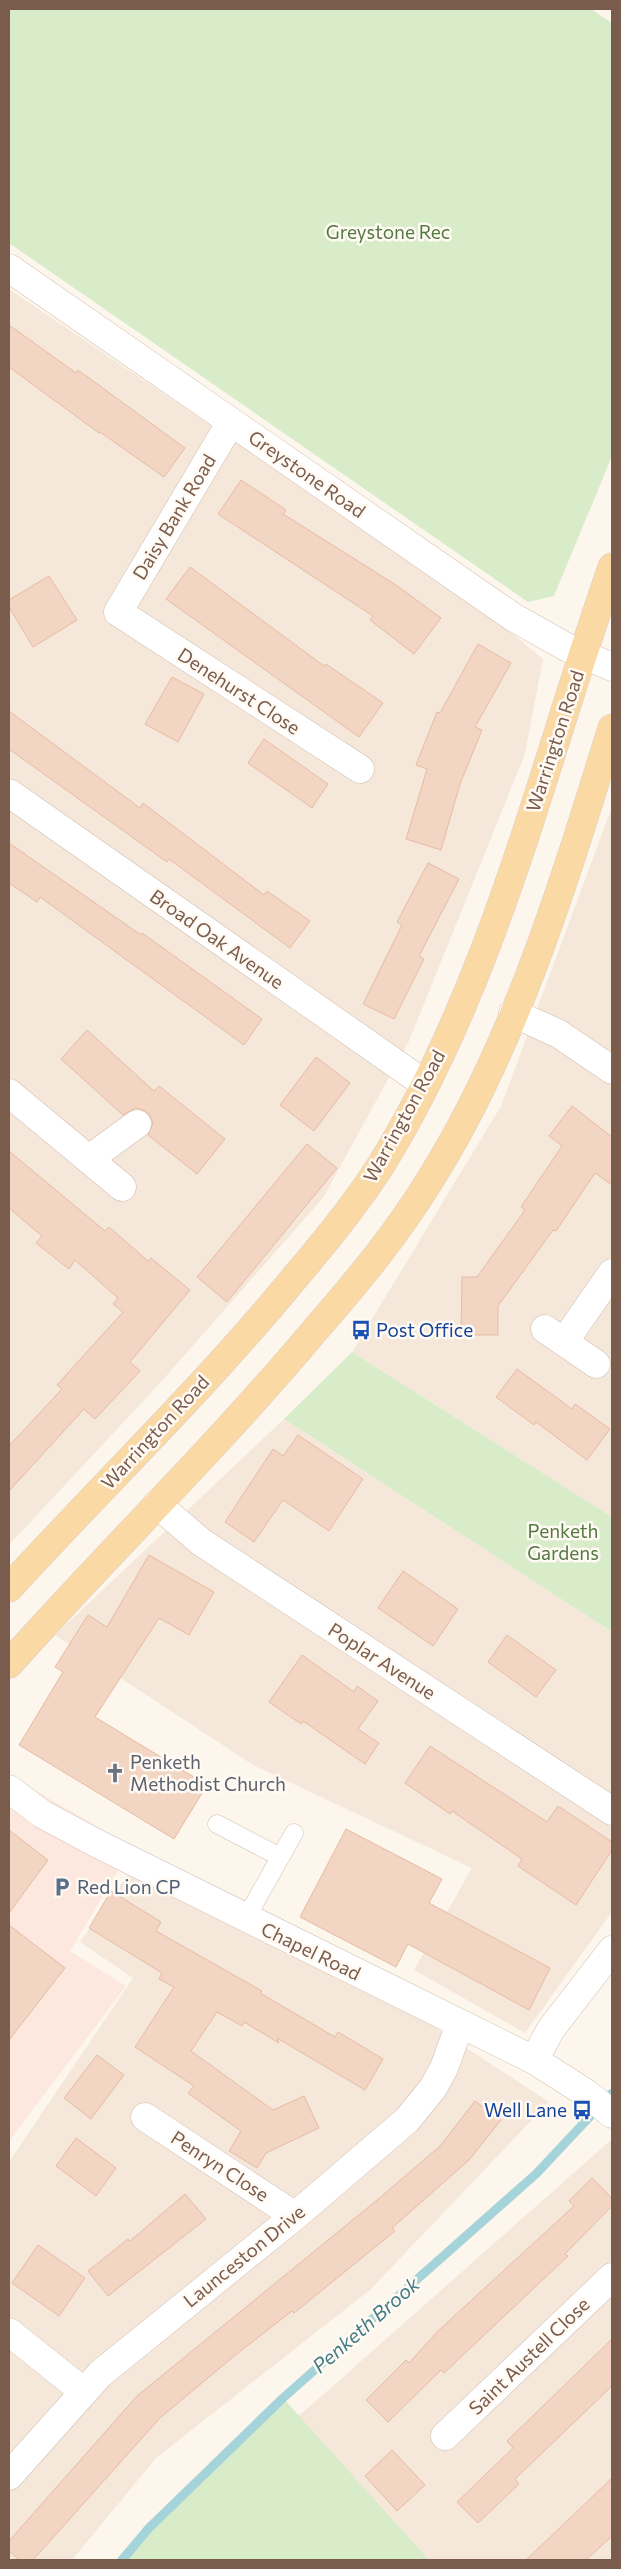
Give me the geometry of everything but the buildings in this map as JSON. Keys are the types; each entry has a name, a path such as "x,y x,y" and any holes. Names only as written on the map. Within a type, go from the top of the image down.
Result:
{"main road":[{"name":"Warrington Road","path":"9,1588 271,1307 326,1241 380,1166 425,1084 465,997 491,932 611,576"},
{"path":"9,1664 156,1504 262,1394 369,1268 430,1180 470,1106 513,1013 574,850 612,728"}],"street":[{"name":"Greystone Road","path":"9,268 513,617 583,656 612,667"},
{"name":"Daisy Bank Road","path":"118,612 231,422"},
{"name":"Denehurst Close","path":"118,612 360,769"},
{"name":"Broad Oak Avenue","path":"9,794 425,1084"},
{"path":"513,1013 559,1034 612,1070"},
{"path":"9,1093 122,1187"},
{"path":"89,1160 137,1124"},
{"path":"596,1364 555,1336 612,1273"},
{"name":"Poplar Avenue","path":"156,1504 201,1542 612,1811"},
{"name":"Chapel Road","path":"9,1789 50,1818 246,1918 534,2060 586,2093 612,2114"},
{"path":"534,2060 551,2029 612,1950"},
{"name":"Launceston Drive","path":"9,2476 83,2391 122,2354 295,2216 408,2120 433,2088 444,2068 460,2024"},
{"name":"Penryn Close","path":"145,2117 295,2216"},
{"name":"Saint Austell Close","path":"445,2436 612,2277"},
{"path":"9,2332 83,2391"}],"lane":[{"path":"216,1824 280,1857"},
{"path":"246,1918 294,1833"}],"shaded area":[{"path":"9,289 490,615 543,659 525,754 409,1041 323,1198 160,1383 9,1545"},
{"path":"612,807 612,1517 352,1352 501,1106"},
{"path":"284,1419 612,1632 612,1912 525,2033 414,1970 472,1868 253,1765 55,1635"},
{"path":"9,1775 132,1847 70,1951 126,1986 9,2141"},
{"path":"134,1866 424,2020 549,2102 370,2290 156,2458 72,2560 9,2560 9,2162 133,1978 80,1942"},
{"path":"612,2139 612,2560 403,2560 282,2428 308,2408"}],"green space":[{"name":"Greystone Rec","path":"9,9 591,9 612,23 612,456 554,596 528,602 9,243"},
{"name":"Penketh Gardens","path":"352,1352 612,1517 612,1632 284,1419"},
{"path":"283,2398 429,2560 122,2560 149,2528"}],"waterway":[{"name":"Penketh Brook","path":"122,2560 149,2528 283,2398 536,2174 612,2093"}],"place":[{"name":"Post Office","path":"361,1330"},
{"name":"Penketh Methodist Church","path":"115,1773"},
{"name":"Red Lion CP","path":"62,1887"},
{"name":"Well Lane","path":"582,2110"}]}
